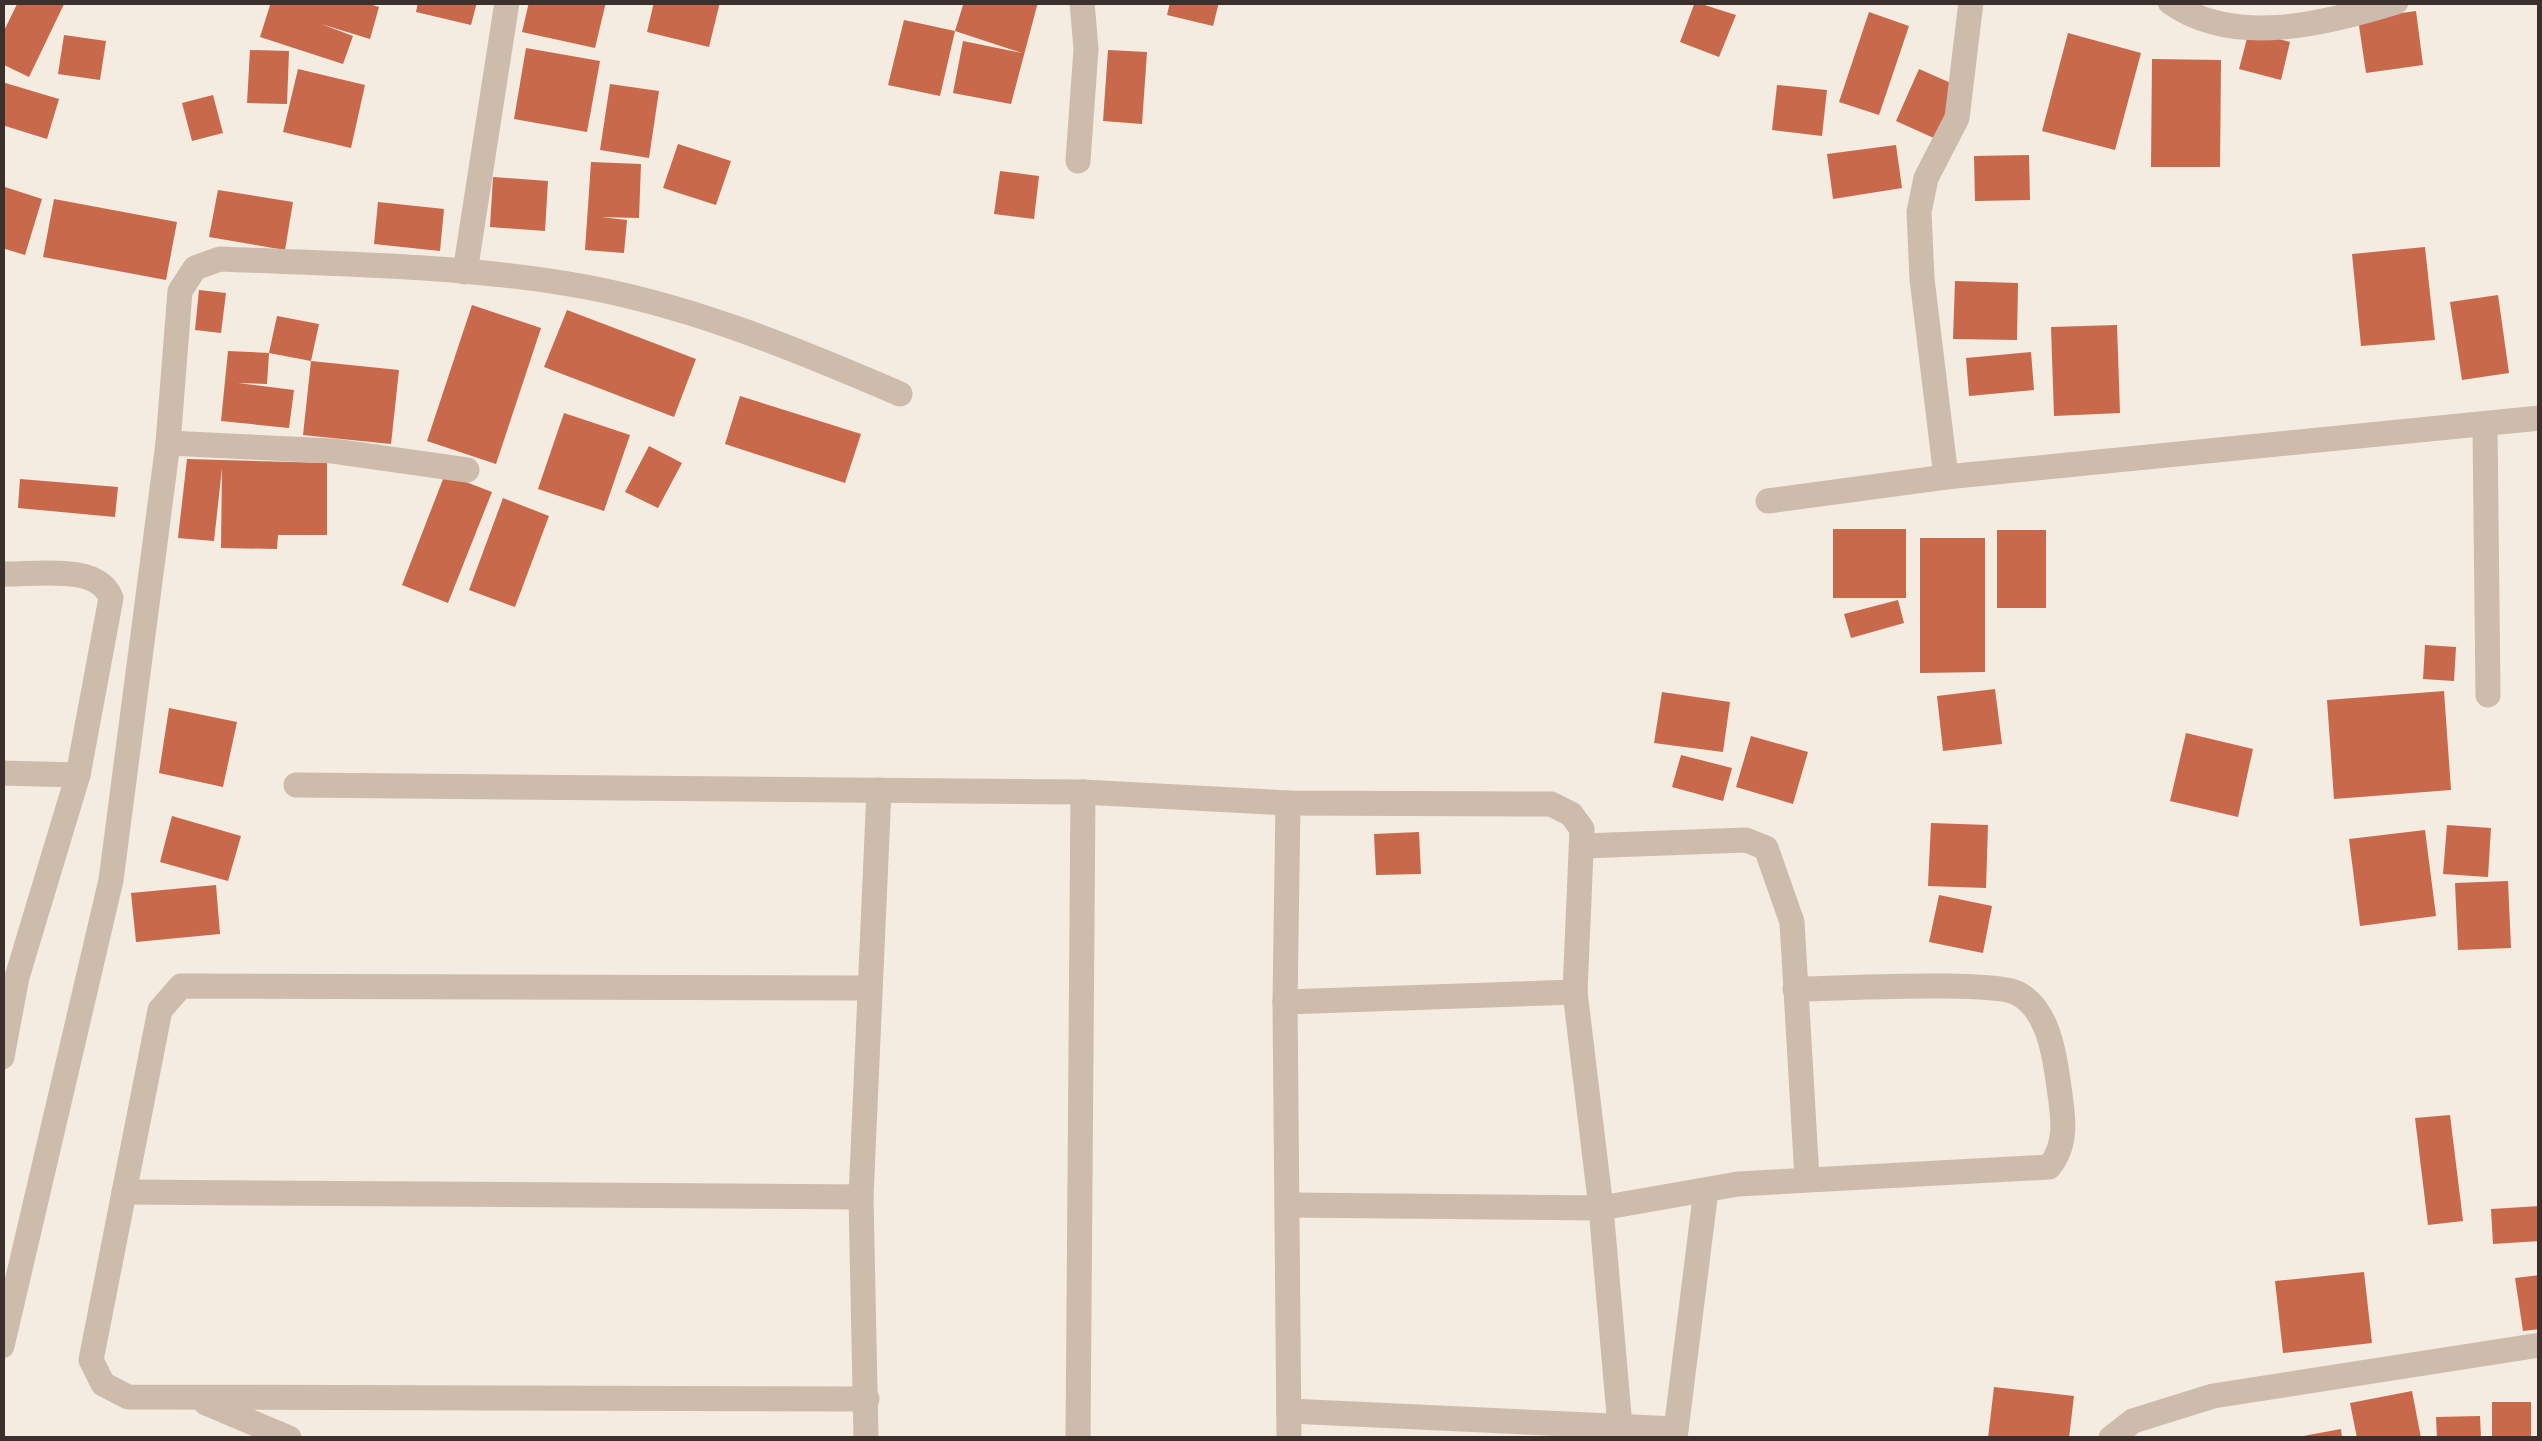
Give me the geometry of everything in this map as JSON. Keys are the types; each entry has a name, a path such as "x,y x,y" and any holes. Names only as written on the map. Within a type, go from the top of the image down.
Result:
{"street":[{"path":"465,272 508,2"},
{"path":"1078,162 1086,49 1082,2"},
{"path":"1946,477 1922,279 1919,212 1926,178 1957,118 1971,2"},
{"path":"2170,2 2215,25 2258,26 2334,22 2396,2"},
{"path":"2,1346 111,880 168,443 180,291 195,268 220,259 465,272 570,284 673,308 787,346 900,394"},
{"path":"1768,501 1946,477 2540,418"},
{"path":"2485,426 2488,696"},
{"path":"168,443 349,453 468,470"},
{"path":"2,574 92,576 106,584 111,598 78,775 10,976 2,1057"},
{"path":"2,773 78,775"},
{"path":"296,784 1083,792 1288,803 1551,804 1571,814 1582,829 1576,992 1601,1208 1619,1433"},
{"path":"866,1438 861,1196 879,790"},
{"path":"1078,1438 1083,792"},
{"path":"1288,803 1284,1002 1289,1438"},
{"path":"1583,846 1746,840 1766,848 1792,922 1807,1178"},
{"path":"866,1399 128,1398 103,1384 91,1360 160,1010 181,986 868,988"},
{"path":"1287,1205 1601,1208 1807,1178 2049,1167 2061,1154 2064,1134 2054,1056 2039,1012 2016,993 1980,988 1796,989"},
{"path":"1284,1002 1576,992"},
{"path":"1289,1411 1676,1434 1706,1190"},
{"path":"124,1192 861,1196"},
{"path":"2112,1438 2133,1421 2213,1396 2540,1345"},
{"path":"197,1399 289,1438"}],"building":[{"path":"18,2 65,2 29,77 2,64 2,35"},
{"path":"271,2 363,2 379,7 370,39 321,24 353,36 343,64 260,37"},
{"path":"418,2 477,2 471,25 416,12"},
{"path":"529,2 606,2 595,48 522,32"},
{"path":"654,2 720,2 709,47 647,32"},
{"path":"964,2 1038,2 1011,104 953,93 963,41 1022,53 955,31"},
{"path":"1170,2 1219,2 1213,26 1167,15"},
{"path":"1695,2 1736,15 1719,57 1680,42"},
{"path":"2416,11 2423,65 2366,73 2358,19"},
{"path":"1869,12 1909,26 1879,115 1839,102"},
{"path":"904,20 955,31 940,96 888,85"},
{"path":"2249,31 2290,42 2281,80 2239,69"},
{"path":"2068,33 2141,53 2115,150 2042,131"},
{"path":"64,35 106,41 100,80 58,74"},
{"path":"526,48 600,61 587,132 514,119"},
{"path":"250,50 289,51 287,104 247,103"},
{"path":"1108,50 1147,52 1142,124 1103,121"},
{"path":"2152,59 2221,60 2220,167 2151,167"},
{"path":"298,69 365,85 351,148 283,132"},
{"path":"1919,69 1960,87 1936,139 1896,121"},
{"path":"2,82 59,99 47,139 2,125"},
{"path":"610,84 659,91 649,158 600,150"},
{"path":"1777,85 1827,90 1822,136 1772,130"},
{"path":"213,95 223,133 192,141 182,103"},
{"path":"678,144 731,161 716,205 663,188"},
{"path":"1896,145 1902,188 1833,199 1827,154"},
{"path":"2029,155 2030,200 1975,201 1974,156"},
{"path":"591,162 641,164 639,218 601,217 627,220 624,253 585,250"},
{"path":"1000,171 1039,176 1034,219 994,214"},
{"path":"493,177 548,181 545,231 490,227"},
{"path":"2,186 42,199 25,255 2,248"},
{"path":"218,190 293,202 285,250 209,237"},
{"path":"54,199 177,222 166,280 43,257"},
{"path":"378,202 444,209 440,251 374,244"},
{"path":"2425,247 2435,340 2361,346 2352,254"},
{"path":"1955,281 2018,283 2017,340 1953,339"},
{"path":"199,290 226,293 221,333 195,330"},
{"path":"2498,295 2509,373 2462,380 2450,302"},
{"path":"472,305 541,328 496,464 427,441"},
{"path":"567,310 696,359 674,417 544,367"},
{"path":"277,316 319,324 311,361 269,353"},
{"path":"2117,325 2120,413 2054,416 2051,327"},
{"path":"228,351 269,353 267,384 238,383 294,390 289,428 221,421"},
{"path":"2031,352 2034,390 1969,396 1966,358"},
{"path":"311,361 399,370 391,444 303,435"},
{"path":"740,396 861,434 845,483 725,444"},
{"path":"564,413 630,435 604,511 538,489"},
{"path":"649,446 682,463 658,508 625,492"},
{"path":"187,459 327,463 327,535 278,535 277,549 221,548 222,468 214,541 178,538"},
{"path":"445,474 492,492 448,603 402,585"},
{"path":"20,479 118,487 115,517 18,508"},
{"path":"503,498 549,516 515,607 469,590"},
{"path":"1833,529 1906,529 1906,598 1833,598"},
{"path":"1997,530 2046,530 2046,608 1997,608"},
{"path":"1920,538 1985,538 1985,672 1920,673"},
{"path":"1898,600 1904,623 1851,638 1844,614"},
{"path":"2425,645 2456,647 2454,681 2423,679"},
{"path":"1995,689 2002,744 1943,751 1937,696"},
{"path":"2444,691 2451,790 2334,799 2327,700"},
{"path":"1662,692 1730,702 1723,752 1654,743"},
{"path":"169,708 237,722 223,787 159,773"},
{"path":"2186,733 2253,749 2238,817 2170,801"},
{"path":"1751,736 1808,752 1793,804 1736,787"},
{"path":"1681,755 1732,768 1723,801 1672,787"},
{"path":"172,816 241,836 228,881 160,862"},
{"path":"1931,823 1988,825 1986,888 1928,886"},
{"path":"2447,825 2491,828 2488,877 2443,874"},
{"path":"2425,830 2436,916 2360,926 2349,839"},
{"path":"1419,832 1421,874 1376,875 1374,834"},
{"path":"2508,881 2511,948 2458,950 2455,883"},
{"path":"216,885 220,934 136,942 131,893"},
{"path":"1939,895 1992,906 1983,953 1929,942"},
{"path":"2450,1115 2463,1221 2428,1225 2415,1118"},
{"path":"2540,1206 2540,1241 2493,1244 2491,1209"},
{"path":"2364,1272 2372,1343 2283,1353 2275,1281"},
{"path":"2540,1275 2540,1329 2523,1331 2515,1278"},
{"path":"1994,1387 2074,1396 2069,1438 1988,1438"},
{"path":"2412,1391 2421,1438 2357,1438 2350,1403"},
{"path":"2492,1402 2531,1402 2531,1438 2492,1438"},
{"path":"2480,1416 2481,1438 2437,1438 2436,1417"},
{"path":"2341,1429 2342,1438 2298,1438 2298,1437"}]}
